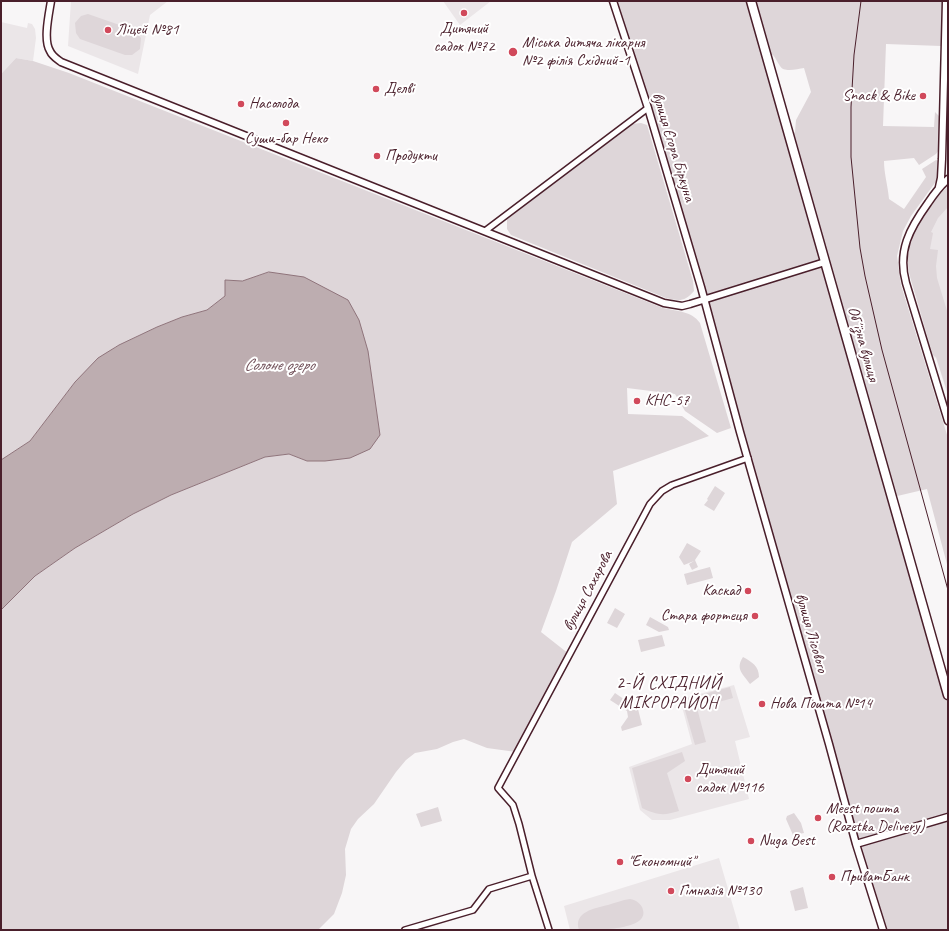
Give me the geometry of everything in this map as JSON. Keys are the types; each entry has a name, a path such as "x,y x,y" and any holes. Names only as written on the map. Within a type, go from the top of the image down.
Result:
{"main road":[{"name":"Обʼїзна вулиця","path":"751,1 948,695"}],"street":[{"path":"51,1 47,30 48,47 50,52 61,62 664,303 682,306 825,262"},
{"name":"вулиця Єгора Біркуна","path":"613,1 648,108 705,300 748,458"},
{"path":"938,189 941,178 942,159 946,1"},
{"path":"485,231 648,108"},
{"path":"948,178 915,220 908,235 903,265 905,278 948,421"},
{"name":"вулиця Сахарова","path":"532,876 513,805 498,788 650,504 662,491 672,485 748,458"},
{"name":"вулиця Лісового","path":"748,458 833,756 856,844 883,930"},
{"path":"856,844 948,817"},
{"path":"405,930 473,910 489,889 532,876 549,930"}],"shaded area":[{"name":"Ліцей №81","path":"71,1 168,1 150,15 138,74 68,46"},
{"name":"Дитячий садок №72","path":"443,1 491,1 460,25"},
{"path":"613,1 943,1 941,46 886,44 883,126 934,127 935,112 940,117 939,150 936,154 919,165 914,158 884,161 889,199 904,209 926,177 922,169 936,160 939,161 937,180 911,216 903,231 897,256 901,285 948,438 948,568 927,489 893,497 948,695 948,930 883,930 701,287","holes":["773,55 780,66 784,69 791,70 804,68 811,92 796,120 795,132 790,135 766,56"]},
{"path":"88,14 134,30 141,38 140,49 132,55 125,55 80,39 76,33 75,23 81,16"},
{"path":"1,22 27,28 28,23 32,24 35,29 36,38 33,61 16,58 2,73 1,78"},
{"path":"16,58 33,61 69,73 663,308 688,314 697,319 700,323 731,428 717,433 685,411 675,394 627,388 628,414 682,416 709,436 613,471 617,504 572,542 541,632 569,654 516,752 487,748 464,739 437,749 415,753 406,760 374,804 358,819 351,829 345,849 346,875 342,893 334,914 318,930 1,930 1,610 35,576 75,548 137,512 171,495 265,457 289,454 307,461 269,272 242,281 225,280 225,296 207,310 182,317 157,327 115,347 75,382 30,441 1,460 1,78 2,73"},
{"path":"641,123 647,125 693,281 694,291 691,295 682,300 666,298 511,235 507,229 507,219 632,124"},
{"path":"948,185 948,396 936,358 932,356 909,273 907,258 910,239 916,226 935,198"},
{"path":"948,187 948,207 938,218 931,232 933,233 930,249 938,250 936,266 937,278 948,314 948,394 936,357 933,355 911,280 908,264 911,243 920,221 933,202"},
{"path":"715,486 725,493 714,511 704,505"},
{"path":"687,543 701,551 695,560 698,567 692,570 689,564 694,561 684,565 679,557"},
{"path":"710,567 713,578 687,585 684,574"},
{"path":"615,608 625,614 617,628 607,623"},
{"path":"650,617 668,627 669,630 659,632 646,625"},
{"path":"662,635 665,646 641,652 638,640"},
{"path":"743,657 756,667 759,673 759,677 750,684 740,668"},
{"name":"Дитячий садок №116","path":"734,685 750,737 735,741 749,799 670,820 652,820 640,810 629,767 692,744 680,699"},
{"path":"730,687 733,698 697,708 706,742 695,745 682,700"},
{"path":"615,693 638,709 642,725 622,731 621,727 628,717 627,711 610,700"},
{"path":"682,752 685,761 667,773 679,811 669,814 660,814 642,808 632,768"},
{"path":"438,807 442,821 421,827 416,814"},
{"path":"794,813 801,823 804,833 793,835 786,819 787,816"},
{"name":"Гімназія №130","path":"719,858 740,930 570,930 564,906"},
{"path":"803,887 808,908 795,911 790,891"},
{"path":"630,899 638,903 643,910 643,917 637,922 629,926 618,928 579,930 579,919 586,912"}],"water":[{"name":"Солоне озеро","path":"269,272 304,277 348,300 359,320 368,351 380,435 370,449 350,458 325,461 307,461 289,454 265,457 171,495 133,514 75,548 35,576 1,610 1,460 30,441 75,382 98,358 119,345 157,327 182,317 207,310 225,296 225,280 242,281"}],"tram line":[{"path":"861,1 854,55 851,107 851,157 860,248 882,350 948,590"}],"place":[{"name":"Дитячий садок №72","path":"464,13"},
{"name":"Ліцей №81","path":"108,30"},
{"name":"Міська дитяча лікарня №2 філія Східний-1","path":"513,52"},
{"name":"Делві","path":"376,89"},
{"name":"Snack & Bike","path":"923,96"},
{"name":"Насолода","path":"241,104"},
{"name":"Суши-бар Неко","path":"286,123"},
{"name":"Продукти","path":"377,156"},
{"name":"КНС-57","path":"637,401"},
{"name":"Каскад","path":"748,591"},
{"name":"Стара фортеця","path":"755,616"},
{"name":"Нова Пошта №14","path":"762,704"},
{"name":"Дитячий садок №116","path":"688,779"},
{"name":"Meest пошта (Rozetka Delivery)","path":"818,818"},
{"name":"Nuga Best","path":"751,841"},
{"name":"\"Економний\"","path":"620,862"},
{"name":"ПриватБанк","path":"832,877"},
{"name":"Гімназія №130","path":"671,891"}],"district":[{"name":"2-Й СХІДНИЙ МІКРОРАЙОН","path":"669,694"}]}
